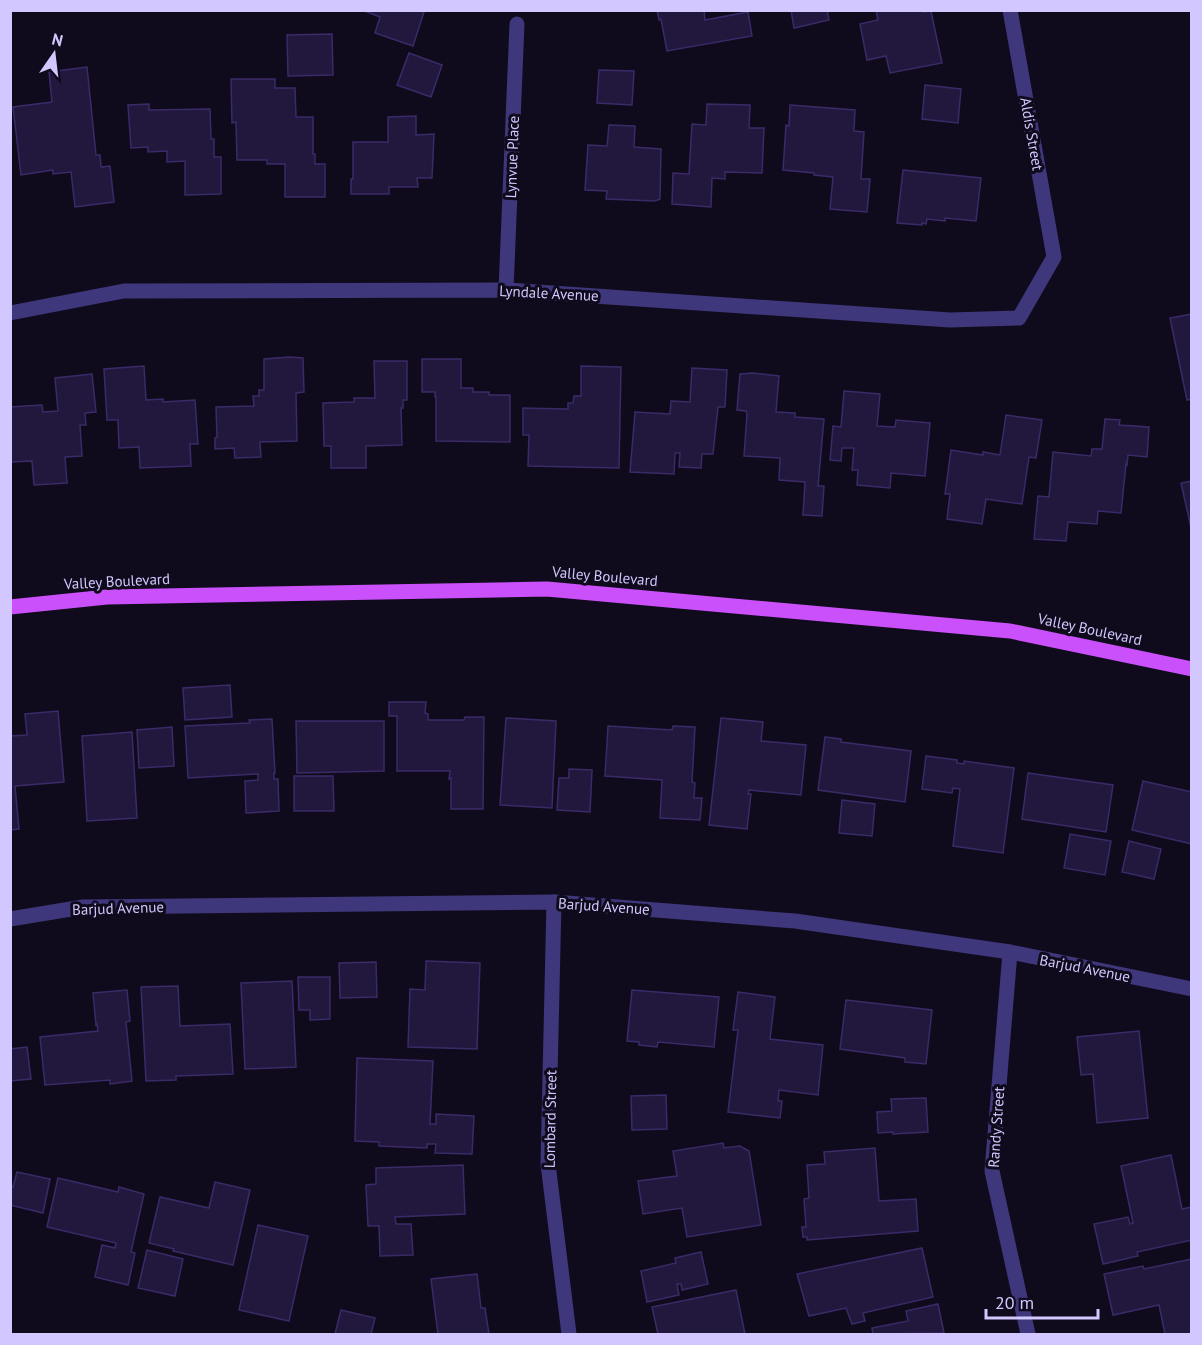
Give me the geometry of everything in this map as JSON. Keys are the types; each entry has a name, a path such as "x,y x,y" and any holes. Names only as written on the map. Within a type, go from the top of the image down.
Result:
{"main road":[{"name":"Valley Boulevard","path":"10,608 107,597 547,589 1010,631 1191,669"}],"street":[{"name":"Aldis Street","path":"1010,10 1054,257"},
{"name":"Lynvue Place","path":"506,290 517,24"},
{"name":"Lyndale Avenue","path":"10,313 124,291 506,290 950,320 1019,318 1054,257"},
{"name":"Barjud Avenue","path":"10,919 83,907 554,902 795,921 1010,952 1191,989"},
{"name":"Lombard Street","path":"554,902 548,1164 569,1335"},
{"name":"Randy Street","path":"1010,952 992,1171 1028,1335"}],"building":[{"path":"362,10 420,10 424,12 413,46 375,33 380,17"},
{"path":"657,10 704,10 705,20 748,12 752,36 667,51"},
{"path":"791,10 827,10 829,20 794,28"},
{"path":"876,10 931,11 942,63 890,73 886,56 867,60 860,24 878,20"},
{"path":"332,34 333,75 288,76 287,35"},
{"path":"409,53 442,65 431,97 397,85"},
{"path":"87,67 96,155 100,155 101,167 110,166 114,202 75,207 71,172 53,174 53,170 21,175 13,107 52,102 49,72"},
{"path":"599,70 634,71 632,105 597,103"},
{"path":"231,79 275,79 275,88 295,88 296,117 313,117 313,154 315,154 315,164 325,164 325,197 285,197 285,164 267,164 267,160 237,160 236,122 232,123"},
{"path":"925,85 961,89 958,123 922,119"},
{"path":"149,104 149,110 210,109 214,157 221,157 221,194 185,195 185,161 167,162 167,151 148,152 148,147 131,148 128,105"},
{"path":"707,104 750,105 749,128 764,128 762,173 725,172 725,179 712,178 711,207 672,204 673,173 689,174 692,124 706,125"},
{"path":"790,105 855,110 854,131 864,132 861,179 870,179 867,212 830,209 833,177 783,170 786,125 789,126"},
{"path":"416,116 416,135 434,134 432,178 417,178 418,187 389,187 389,194 351,194 353,142 388,142 388,117"},
{"path":"609,125 635,126 634,147 661,149 660,199 655,201 606,199 607,191 585,190 588,145 607,146"},
{"path":"903,170 981,178 976,221 945,218 945,221 927,219 926,224 922,223 922,225 897,223"},
{"path":"1192,314 1192,399 1187,400 1170,318"},
{"path":"303,358 304,392 296,393 297,441 260,442 261,457 235,458 234,448 215,449 216,407 254,406 253,396 259,396 259,390 264,390 264,359"},
{"path":"422,359 461,359 461,388 473,388 473,392 489,392 489,395 510,395 510,442 436,441 436,397 435,392 422,392"},
{"path":"374,361 407,361 407,400 403,400 403,408 401,408 402,445 366,446 366,468 331,468 331,446 324,446 323,403 354,402 354,398 375,398"},
{"path":"144,366 146,400 163,399 163,402 195,400 198,444 190,444 191,466 140,468 139,447 119,448 118,420 107,420 104,369"},
{"path":"581,366 621,367 619,468 528,466 529,435 523,435 523,408 568,409 568,403 573,403 574,396 581,396"},
{"path":"692,368 727,370 725,407 718,407 713,454 702,454 701,468 679,467 680,453 675,453 674,474 630,472 635,412 670,414 671,401 690,402"},
{"path":"92,374 96,412 85,413 86,425 80,425 82,456 65,457 67,483 34,485 32,461 10,462 10,407 42,405 43,412 58,411 55,378"},
{"path":"740,374 779,376 776,412 795,413 795,417 824,419 818,486 824,486 822,516 803,515 805,482 779,480 780,458 744,456 747,414 746,411 737,410"},
{"path":"844,391 880,394 877,426 895,427 896,420 930,423 925,476 891,473 890,488 857,485 858,470 852,470 854,448 842,448 841,461 830,460 833,426 841,427"},
{"path":"1006,415 1042,420 1036,458 1029,457 1022,504 986,499 982,524 947,519 950,494 945,494 951,450 1000,455"},
{"path":"1105,419 1120,420 1119,425 1149,427 1147,457 1128,455 1121,513 1098,511 1097,524 1068,522 1066,541 1034,539 1038,496 1049,497 1053,452 1091,456 1092,449 1102,449"},
{"path":"1192,481 1192,532 1181,483"},
{"path":"230,685 232,717 185,720 183,688"},
{"path":"389,702 426,702 425,713 428,714 428,720 464,720 465,717 484,717 483,809 451,809 450,771 397,771 397,716 389,716"},
{"path":"58,711 64,782 15,786 19,829 10,830 10,736 27,735 25,714"},
{"path":"506,718 556,721 552,808 500,805"},
{"path":"721,718 763,722 761,741 806,745 801,795 749,790 748,794 751,794 747,829 709,825"},
{"path":"272,719 274,779 278,779 279,811 246,813 245,781 258,780 258,774 188,778 185,726 250,723 249,720"},
{"path":"296,721 384,721 384,771 297,773"},
{"path":"608,726 672,730 673,726 695,727 692,782 695,783 694,798 702,798 700,820 660,818 662,780 605,776"},
{"path":"172,727 174,766 139,768 137,730"},
{"path":"132,732 137,818 87,821 82,736"},
{"path":"825,737 841,739 841,742 911,751 905,802 818,790"},
{"path":"926,756 957,760 957,763 964,764 964,761 1014,768 1003,853 953,846 960,789 953,788 952,793 922,789"},
{"path":"569,769 592,770 590,812 557,810 559,778 569,778"},
{"path":"1028,773 1113,785 1106,832 1022,819"},
{"path":"294,776 333,776 334,811 294,811"},
{"path":"1143,781 1192,792 1192,844 1132,830"},
{"path":"842,800 875,804 872,836 839,833"},
{"path":"1070,834 1111,841 1105,875 1064,868"},
{"path":"1129,841 1161,849 1154,879 1122,872"},
{"path":"426,961 480,963 477,1049 408,1047 410,989 425,990"},
{"path":"376,962 377,997 340,998 339,963"},
{"path":"298,977 330,977 330,1019 310,1020 310,1010 299,1010"},
{"path":"292,981 296,1067 245,1069 241,983"},
{"path":"178,986 180,1026 230,1024 233,1074 176,1076 176,1080 146,1081 141,987"},
{"path":"127,990 130,1021 126,1022 132,1081 110,1084 110,1080 45,1085 40,1037 98,1031 93,993"},
{"path":"632,990 719,997 714,1047 658,1042 657,1047 627,1041"},
{"path":"738,992 775,997 770,1039 823,1045 818,1095 779,1090 778,1101 782,1101 780,1118 728,1112 738,1030 733,1030"},
{"path":"846,1000 932,1010 926,1064 905,1062 905,1058 840,1049"},
{"path":"1139,1031 1148,1118 1097,1123 1093,1074 1081,1075 1077,1037"},
{"path":"27,1047 31,1079 10,1081 10,1049"},
{"path":"357,1058 433,1061 430,1124 436,1124 436,1114 474,1116 472,1154 435,1153 436,1144 427,1144 427,1148 379,1146 379,1142 355,1141"},
{"path":"666,1095 667,1129 632,1130 631,1096"},
{"path":"926,1098 928,1132 878,1133 877,1112 892,1111 891,1099"},
{"path":"723,1143 724,1148 740,1146 749,1151 761,1225 687,1237 682,1208 643,1214 638,1181 677,1176 673,1151"},
{"path":"875,1148 879,1201 916,1199 918,1231 807,1240 807,1237 803,1237 802,1227 806,1227 804,1199 809,1198 807,1165 825,1164 824,1152"},
{"path":"1171,1155 1182,1209 1192,1207 1192,1240 1137,1252 1138,1256 1103,1264 1094,1224 1128,1217 1130,1224 1133,1223 1121,1166"},
{"path":"463,1165 465,1214 395,1217 396,1224 411,1224 413,1255 380,1256 379,1226 368,1226 366,1185 376,1184 376,1168"},
{"path":"17,1172 50,1179 43,1213 10,1205 10,1186 13,1187"},
{"path":"58,1178 118,1192 119,1187 144,1194 131,1252 135,1253 128,1285 95,1277 102,1245 115,1248 116,1243 47,1227"},
{"path":"215,1182 250,1190 233,1265 149,1243 160,1197 209,1208"},
{"path":"258,1225 308,1236 289,1321 239,1310"},
{"path":"922,1248 933,1297 863,1313 865,1321 852,1324 846,1308 809,1316 797,1274"},
{"path":"147,1250 183,1259 175,1296 138,1288"},
{"path":"701,1252 708,1284 682,1290 681,1284 677,1284 679,1295 647,1302 641,1271 676,1263 675,1258"},
{"path":"1192,1259 1192,1334 1165,1334 1159,1305 1113,1315 1104,1274"},
{"path":"477,1274 481,1308 485,1308 489,1334 438,1334 431,1279"},
{"path":"736,1290 745,1334 658,1334 652,1307"},
{"path":"938,1304 944,1333 873,1334 872,1328 908,1321 906,1311"},
{"path":"341,1310 375,1318 371,1334 335,1334"}]}
